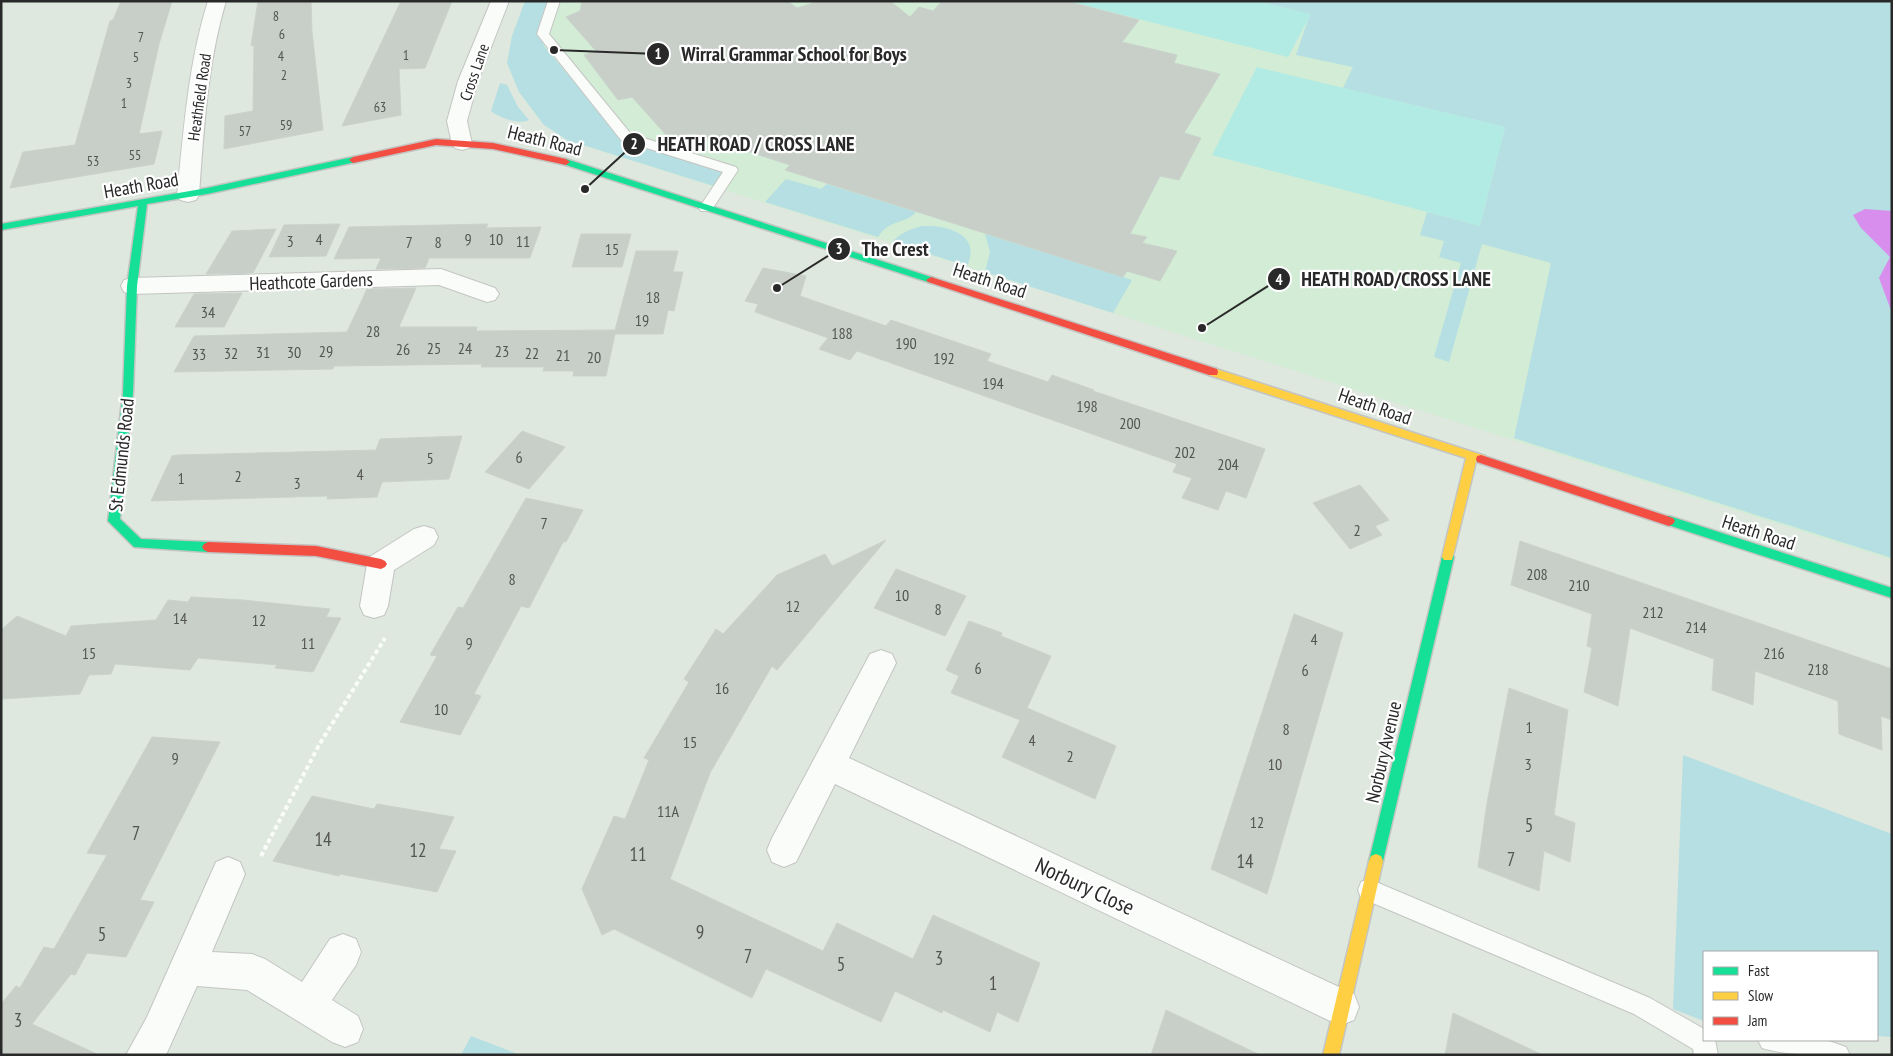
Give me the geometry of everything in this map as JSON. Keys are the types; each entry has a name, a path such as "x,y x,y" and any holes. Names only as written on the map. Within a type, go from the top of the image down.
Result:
{"street":[{"name":"Heathfield Road","path":"188,195 197,89 211,18 217,1"},
{"name":"Cross Lane","path":"462,144 458,121 468,81 500,1"},
{"name":"Heath Road","path":"1,227 188,195 436,142 493,146 573,164 1308,402 1471,458 1892,593"},
{"name":"St Edmunds Road","path":"143,202 132,286 128,393 114,521 138,544 316,551 381,564"},
{"name":"Heathcote Gardens","path":"132,286 441,276 487,294"},
{"name":"Norbury Avenue","path":"1331,1055 1471,458"},
{"path":"374,606 381,564 424,537"},
{"path":"784,850 881,663"},
{"name":"Norbury Close","path":"828,764 1341,1007"},
{"path":"145,1055 160,1030 228,874"},
{"path":"307,1006 343,952"},
{"path":"187,968 252,972 345,1029"}],"lane":[{"path":"554,1 542,34 626,138 731,170 706,208"},
{"path":"1369,890 1642,1006 1705,1043"},
{"path":"1779,1041 1796,1043 1838,1055"}],"path":[{"path":"228,874 249,877 318,746 354,685 388,636 392,618 374,606"}],"shaded area":[{"path":"525,1 1892,1 1892,560 567,140 544,125 519,92 507,63 512,36"},
{"path":"525,1 549,1 541,33 544,46 620,137 720,170 727,176 720,188 567,140 544,125 519,92 507,63 512,36"},
{"path":"1068,1 1256,1 1311,14 1288,57"},
{"path":"1256,1 1892,1 1892,558 1514,438 1551,263 1482,244 1449,362 1434,357 1461,263 1439,257 1444,241 1420,235 1427,212 1480,226 1505,127 1343,88 1353,67 1296,55 1310,14"},
{"path":"1257,67 1505,127 1480,226 1212,155"},
{"path":"500,83 507,85 518,107 529,120 520,122 510,120 491,111"},
{"path":"786,179 821,189 827,184 916,212 907,219 887,227 878,237 765,202"},
{"path":"1865,209 1892,211 1892,313 1879,278 1890,257 1861,228 1853,215"},
{"path":"922,226 942,227 960,234 966,239 970,246 967,266 892,242 906,232"},
{"path":"985,234 1132,280 1113,313 985,272 990,252"},
{"path":"1683,755 1892,834 1892,1037 1878,1036 1878,951 1703,951 1703,1021 1673,1009"},
{"path":"471,1036 520,1055 461,1055"}],"building":[{"path":"121,1 172,1 159,44 139,134 162,131 154,164 10,188 23,152 75,145 110,21 113,20"},
{"path":"258,1 311,1 312,32 323,130 224,149 225,116 253,111 254,45 251,46"},
{"path":"401,1 452,1 425,68 399,69 401,115 342,126"},
{"path":"582,1 787,1 797,8 820,1 890,1 910,17 919,7 933,11 942,1 1066,1 1139,20 1122,42 1177,55 1174,63 1220,74 1184,133 1201,138 1179,180 1160,176 1130,234 1147,237 1142,243 1177,251 1160,281 1127,271 1123,277 785,170 790,165 694,134 668,137 632,97 618,100 584,55 596,51 566,17 580,11"},
{"path":"340,224 326,256 269,257 284,225"},
{"path":"488,224 486,228 541,227 530,258 429,258 425,268 376,269 381,258 334,259 349,227"},
{"path":"276,229 253,273 206,274 232,231"},
{"path":"581,234 631,234 622,267 572,267"},
{"path":"636,251 678,251 673,272 683,272 674,311 668,310 663,334 615,334 606,376 573,376 574,371 543,371 544,367 481,367 482,364 334,366 333,369 174,372 194,336 347,332 367,289 416,288 399,327 477,327 476,331 615,330"},
{"path":"763,268 806,276 800,296 886,326 891,320 991,354 987,361 1048,382 1052,375 1093,391 1265,449 1246,498 1226,491 1218,510 1182,498 1192,478 1173,472 1177,464 857,351 850,360 819,349 828,338 755,312 758,304 745,301"},
{"path":"242,293 224,327 175,327 194,294"},
{"path":"522,431 565,447 529,489 485,472"},
{"path":"462,436 449,479 382,482 377,497 327,499 328,496 151,501 172,456 376,450 380,439"},
{"path":"1360,485 1389,520 1375,526 1382,535 1350,549 1313,503"},
{"path":"526,498 583,510 566,542 563,542 529,608 521,606 474,694 481,696 460,735 400,722 437,656 430,655 458,607 463,608"},
{"path":"886,540 777,670 772,666 710,773 670,879 823,951 837,923 913,959 933,915 1040,963 1018,1022 997,1012 990,1032 943,1010 942,1013 895,991 881,1022 766,969 752,998 614,929 602,935 582,889 614,816 625,819 649,760 644,758 689,682 684,679 716,629 723,634 777,575 825,554 832,566"},
{"path":"1520,541 1892,669 1892,720 1881,716 1882,750 1839,734 1838,701 1755,671 1753,705 1712,690 1714,659 1630,628 1618,706 1584,692 1592,648 1587,646 1592,614 1511,585"},
{"path":"896,569 966,596 945,636 874,608"},
{"path":"191,597 330,609 326,617 341,618 313,672 275,668 277,665 198,658 190,670 115,664 111,674 89,675 80,694 1,699 1,630 17,616 66,636 71,626 156,620 168,600 188,602"},
{"path":"1294,614 1343,633 1267,894 1211,869"},
{"path":"969,621 1002,633 1001,636 1051,656 1027,708 1116,746 1095,799 1002,757 1020,720 951,693 959,676 946,670"},
{"path":"1509,688 1568,710 1554,815 1575,823 1570,862 1544,851 1539,891 1478,867 1487,803"},
{"path":"152,737 220,742 140,900 154,902 126,957 87,953 75,975 71,974 32,1024 99,1055 1,1055 1,1004 16,986 20,988 44,947 54,949 107,855 87,853"},
{"path":"312,796 374,809 377,804 454,817 439,849 456,851 437,892 340,874 339,876 273,861"},
{"path":"1166,1010 1260,1055 1151,1055"},
{"path":"1453,1013 1543,1055 1445,1055"}],"traffic: fast":[{"path":"1,227 207,191 353,160"},
{"path":"566,162 931,280"},
{"path":"143,203 132,286 128,393 114,521 138,544 208,547"},
{"path":"1669,521 1892,593"},
{"path":"1376,861 1448,557"}],"traffic: slow":[{"path":"1213,372 1481,459"},
{"path":"1448,557 1471,458"},
{"path":"1331,1055 1376,861"}],"traffic: jam":[{"path":"353,160 436,142 493,146 566,162"},
{"path":"931,280 1213,372"},
{"path":"1481,459 1669,521"},
{"path":"208,547 316,551 381,564"}],"place":[{"name":"Wirral Grammar School for Boys","path":"554,50"},
{"name":"HEATH ROAD / CROSS LANE","path":"585,189"},
{"name":"The Crest","path":"777,288"},
{"name":"HEATH ROAD/CROSS LANE","path":"1202,328"}]}
